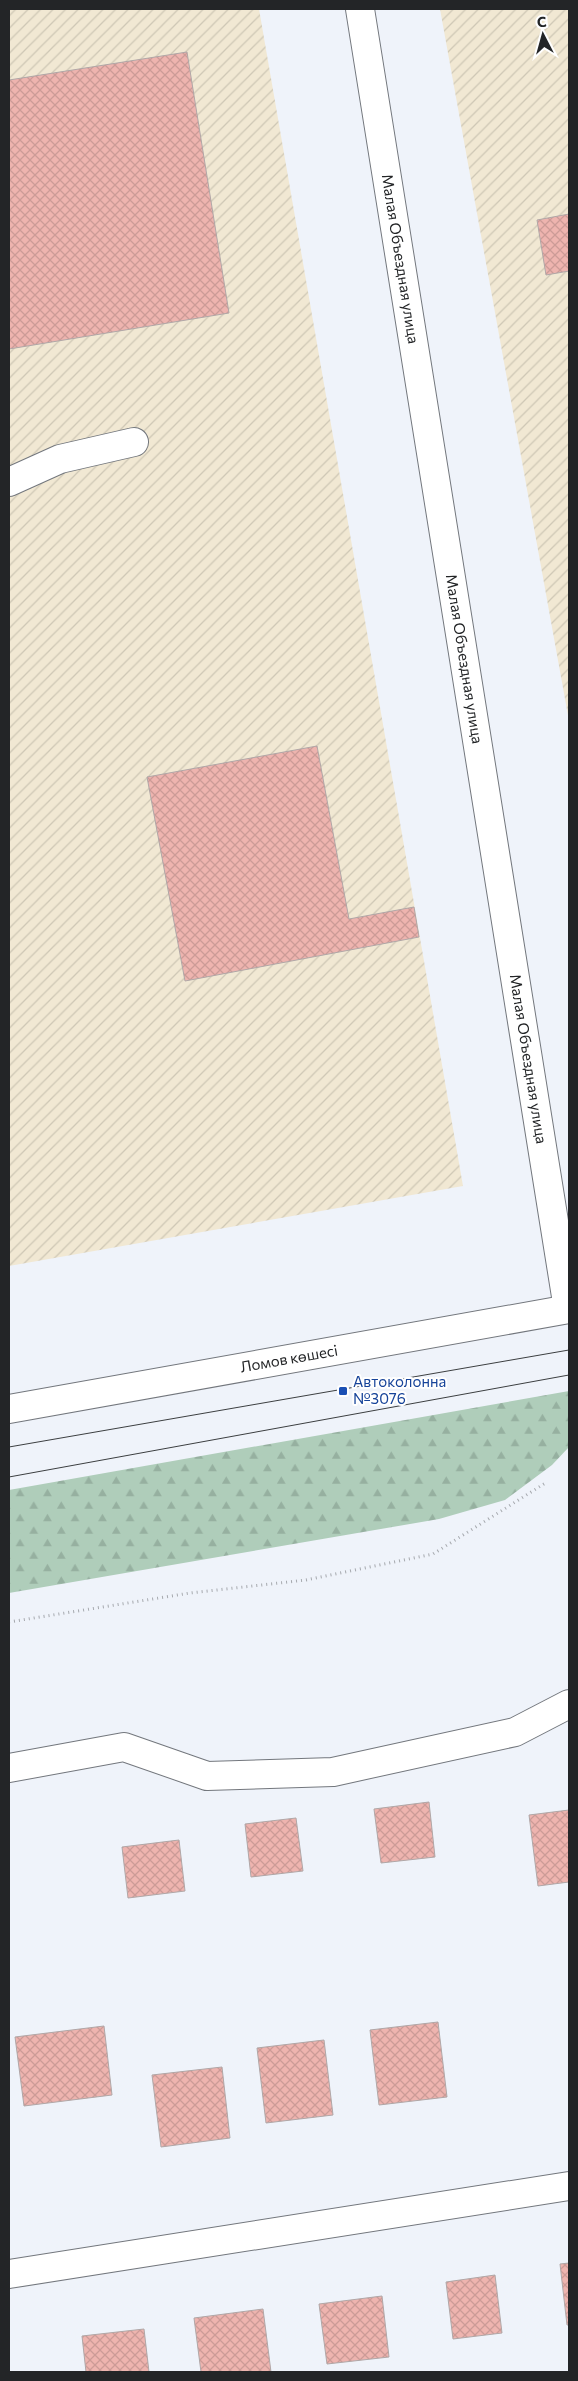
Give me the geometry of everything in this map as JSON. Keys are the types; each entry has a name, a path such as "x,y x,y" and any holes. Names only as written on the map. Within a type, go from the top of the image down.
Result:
{"street":[{"name":"Малая Объездная улица","path":"360,9 569,1309"},
{"path":"9,482 60,459 134,442"},
{"name":"Ломов көшесі","path":"9,1409 569,1309"},
{"path":"9,1768 124,1747 207,1776 333,1772 515,1732 569,1704"},
{"path":"9,2274 569,2186"}],"path":[{"path":"9,1622 190,1593 306,1580 432,1554 547,1482"}],"shaded area":[{"path":"9,9 259,9 463,1186 9,1266"},
{"path":"440,9 569,9 569,721"}],"green space":[{"path":"569,1391 569,1447 552,1465 505,1500 439,1519 9,1593 9,1490"}],"building":[{"path":"187,52 229,313 9,349 9,80"},
{"path":"569,214 569,271 546,275 537,220"},
{"path":"317,746 349,919 414,907 419,937 185,981 147,777"},
{"path":"429,1802 435,1857 381,1863 374,1809"},
{"path":"569,1810 569,1882 538,1886 529,1815"},
{"path":"296,1818 303,1871 251,1877 245,1824"},
{"path":"179,1840 185,1891 128,1898 122,1847"},
{"path":"438,2022 447,2097 379,2105 370,2030"},
{"path":"104,2026 112,2095 24,2106 15,2037"},
{"path":"324,2040 333,2115 266,2123 257,2048"},
{"path":"222,2067 230,2138 161,2147 152,2075"},
{"path":"569,2263 569,2325 567,2325 560,2264"},
{"path":"495,2275 502,2333 453,2339 446,2282"},
{"path":"382,2296 389,2357 327,2364 319,2304"},
{"path":"263,2309 271,2372 201,2372 194,2318"},
{"path":"144,2329 149,2372 86,2372 82,2336"}],"tram line":[{"path":"9,1447 569,1350"},
{"path":"9,1477 569,1375"}],"place":[{"name":"Автоколонна №3076","path":"343,1391"}]}
